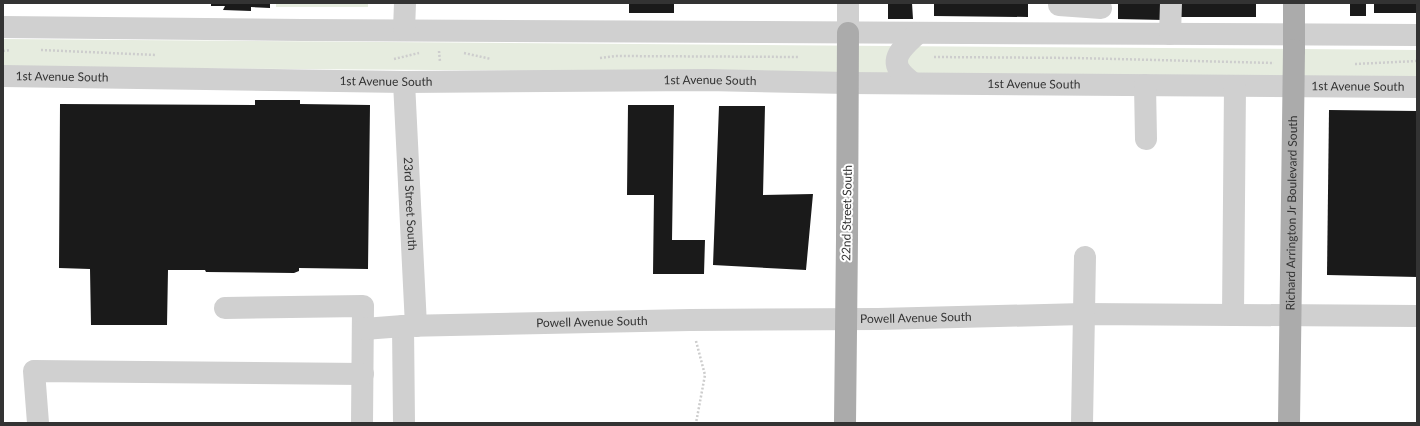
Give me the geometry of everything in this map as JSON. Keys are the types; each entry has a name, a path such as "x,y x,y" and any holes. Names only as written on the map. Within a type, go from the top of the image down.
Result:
{"main road":[{"name":"Richard Arrington Jr Boulevard South","path":"1289,423 1294,3"},
{"name":"22nd Street South","path":"845,423 848,33"}],"street":[{"path":"404,30 405,3"},
{"name":"22nd Street South","path":"848,3 848,33"},
{"path":"1059,3 1059,5 1101,5 1100,34"},
{"path":"1170,34 1171,3"},
{"path":"3,28 1170,34 1294,42 1417,36"},
{"path":"913,83 900,71 896,61 900,50 918,33"},
{"name":"1st Avenue South","path":"3,76 404,82 707,80 848,83 1417,87"},
{"name":"23rd Street South","path":"404,82 409,326 404,423"},
{"path":"1145,85 1146,139"},
{"path":"1233,315 1236,86"},
{"path":"1082,423 1085,257"},
{"path":"225,308 363,306 362,423"},
{"name":"Powell Avenue South","path":"364,329 409,326 690,320 878,319 1083,314 1417,316"},
{"path":"38,423 34,371 363,374"}],"path":[{"path":"3,51 16,49"},
{"path":"40,50 160,55"},
{"path":"389,61 425,52"},
{"path":"461,53 499,61"},
{"path":"599,58 615,56 799,57"},
{"path":"934,57 1076,58 1275,63"},
{"path":"1354,64 1417,60"},
{"path":"690,320 706,375 696,423"}],"shaded area":[{"path":"276,3 368,3 368,7 276,7"},
{"path":"3,39 1417,50 1417,77 3,67"}],"building":[{"path":"211,3 270,3 270,8 251,7 251,11 223,10 225,6 211,6"},
{"path":"629,3 674,3 674,13 629,13"},
{"path":"888,3 912,3 913,19 888,19"},
{"path":"934,3 1028,3 1028,17 934,16"},
{"path":"1118,3 1164,3 1164,20 1118,19"},
{"path":"1178,3 1256,3 1256,17 1178,17"},
{"path":"1342,3 1366,3 1366,16 1350,16 1350,4"},
{"path":"1374,3 1417,3 1417,13 1374,13"},
{"path":"255,100 300,100 300,104 370,105 368,269 299,268 299,271 294,273 168,270 167,325 91,325 90,269 59,268 60,104 255,105"},
{"path":"628,105 674,105 672,240 705,240 704,274 653,274 654,195 627,195"},
{"path":"719,106 765,106 763,195 813,194 806,270 713,265"},
{"path":"1329,110 1417,111 1417,277 1327,275"}]}
